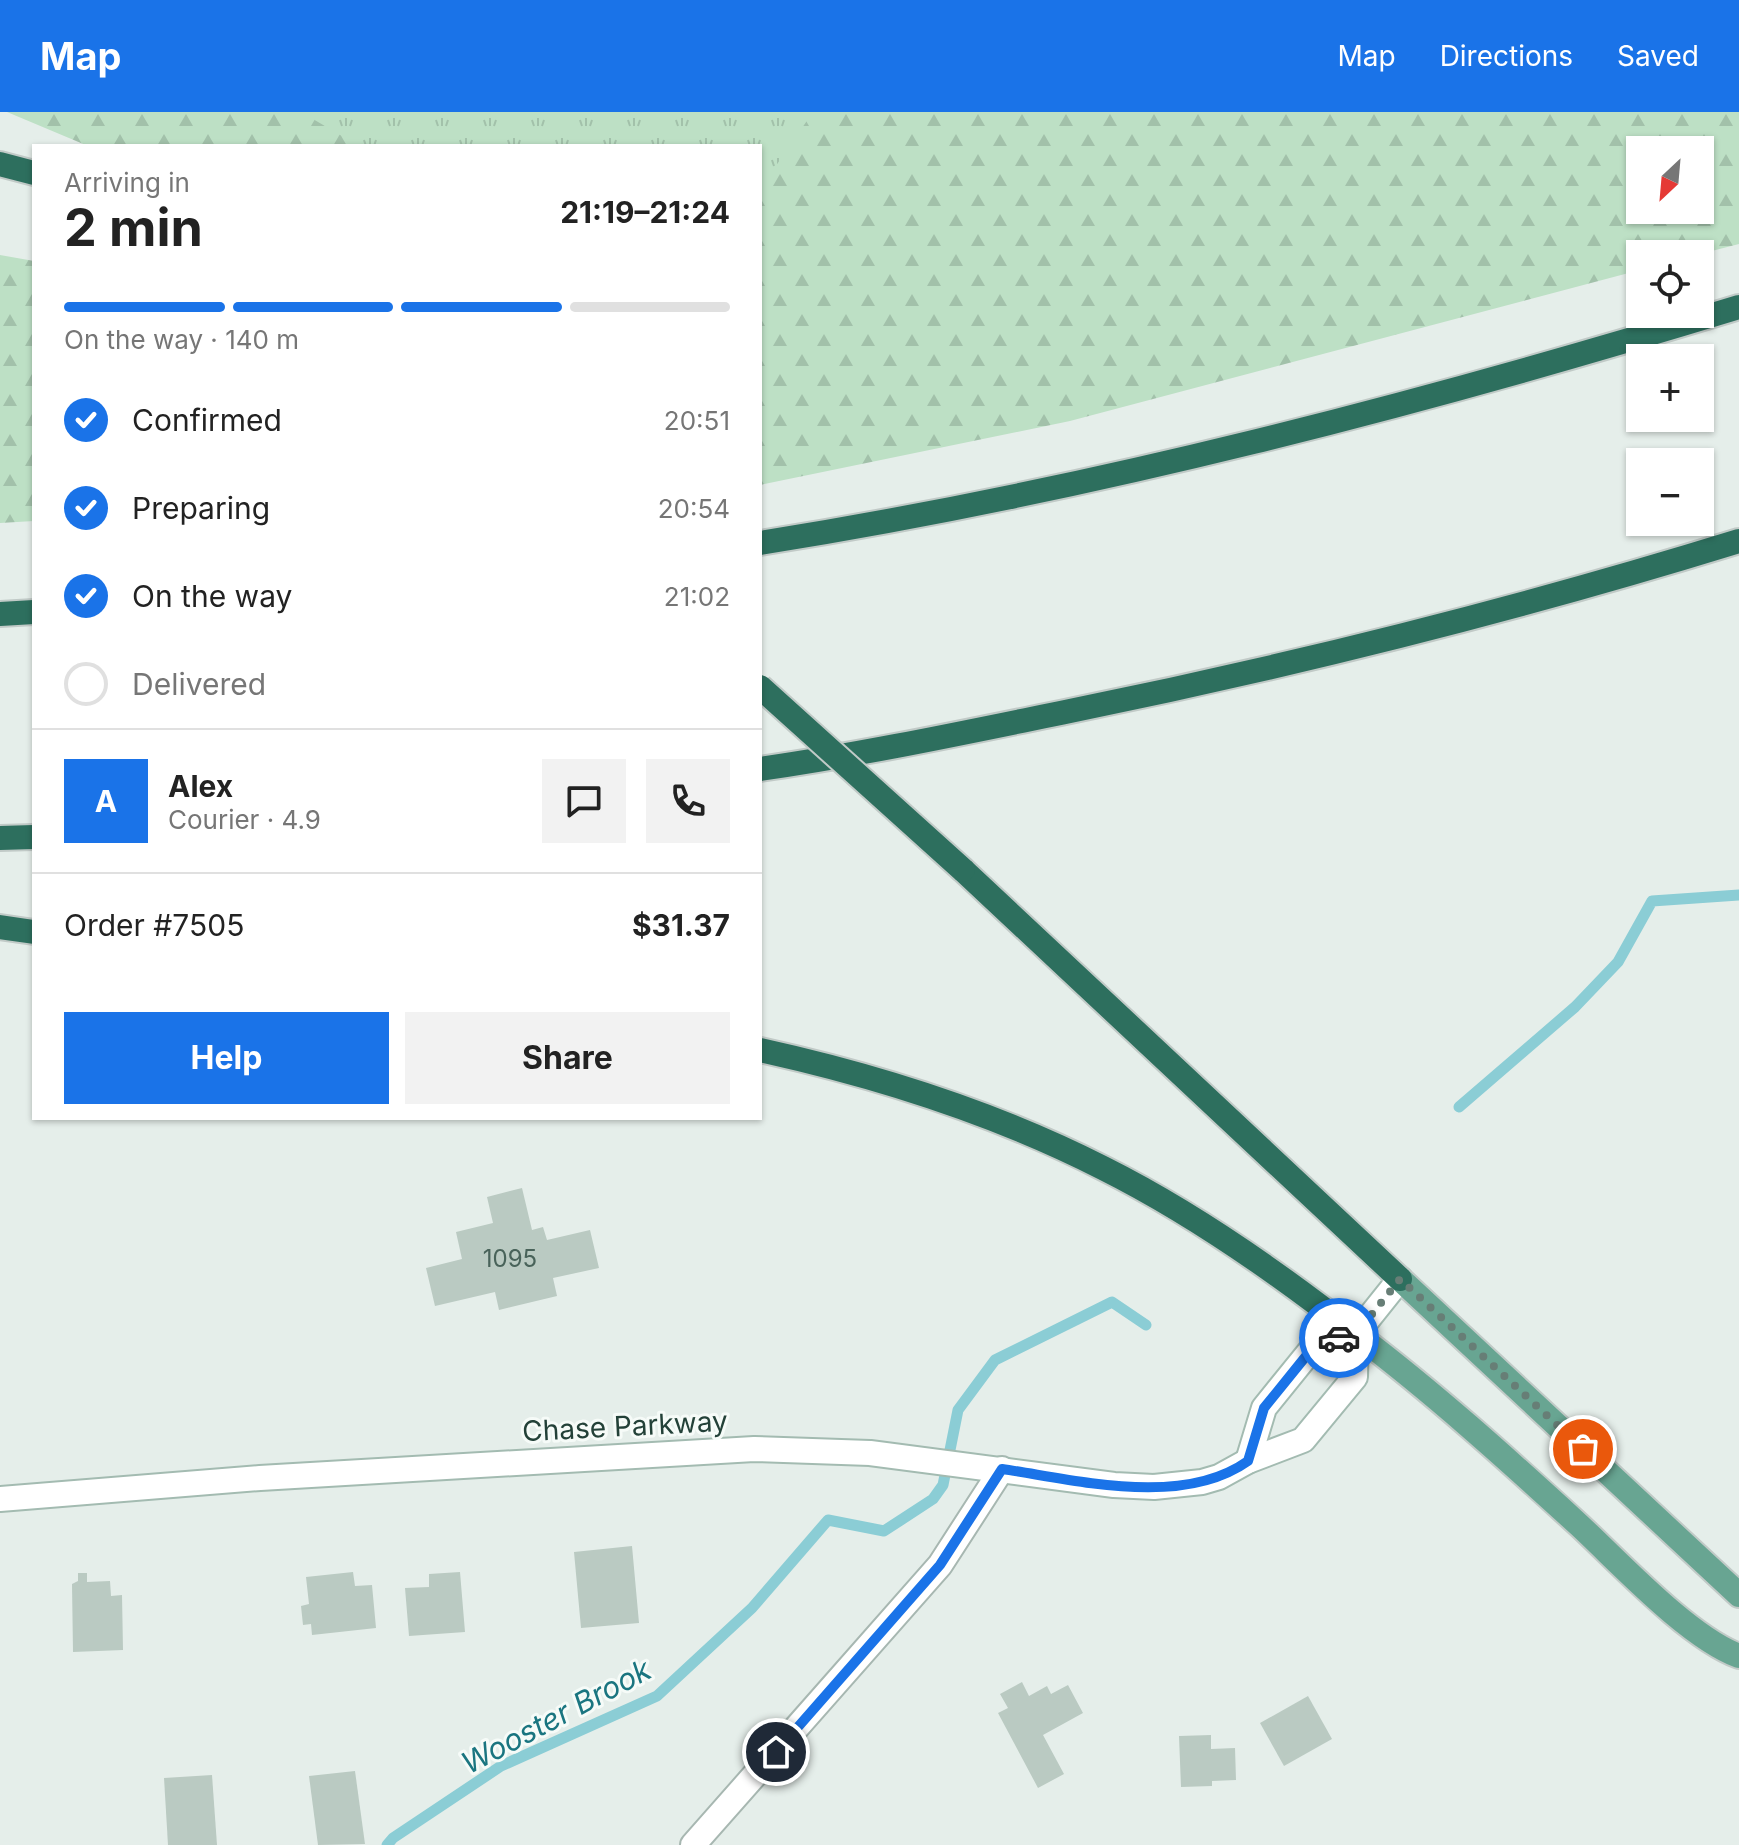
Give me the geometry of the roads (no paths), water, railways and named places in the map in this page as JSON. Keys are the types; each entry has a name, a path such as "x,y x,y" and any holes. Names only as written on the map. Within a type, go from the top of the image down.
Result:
{"highway":[{"path":"0,164 32,172"},
{"path":"762,543 938,512 1270,439 1436,396 1739,307"},
{"path":"762,769 976,730 1319,657 1505,609 1739,541"},
{"path":"0,614 32,612"},
{"path":"762,689 963,870 1400,1279"},
{"path":"0,838 32,837"},
{"path":"0,927 32,932"},
{"path":"762,1051 922,1094 995,1119 1077,1155 1209,1230 1268,1268 1356,1334"}],"main road":[{"path":"1248,1461 1264,1408 1315,1345 1356,1334 1400,1279 1739,1595"},
{"path":"1356,1334 1491,1445 1673,1611 1710,1641 1739,1656"},
{"name":"Chase Parkway","path":"0,1499 260,1478 768,1449 850,1452 947,1462 1114,1485 1184,1485 1219,1477 1248,1461 1303,1440 1355,1377 1356,1334"},
{"path":"693,1845 940,1565 1002,1469"}],"waterway":[{"name":"Wooster Brook","path":"1459,1107 1575,1007 1618,962 1652,901 1739,895"},
{"name":"Wooster Brook","path":"387,1845 501,1766 657,1696 752,1608 828,1520 884,1531 933,1499 943,1485 958,1410 995,1360 1112,1302 1146,1325"}]}
